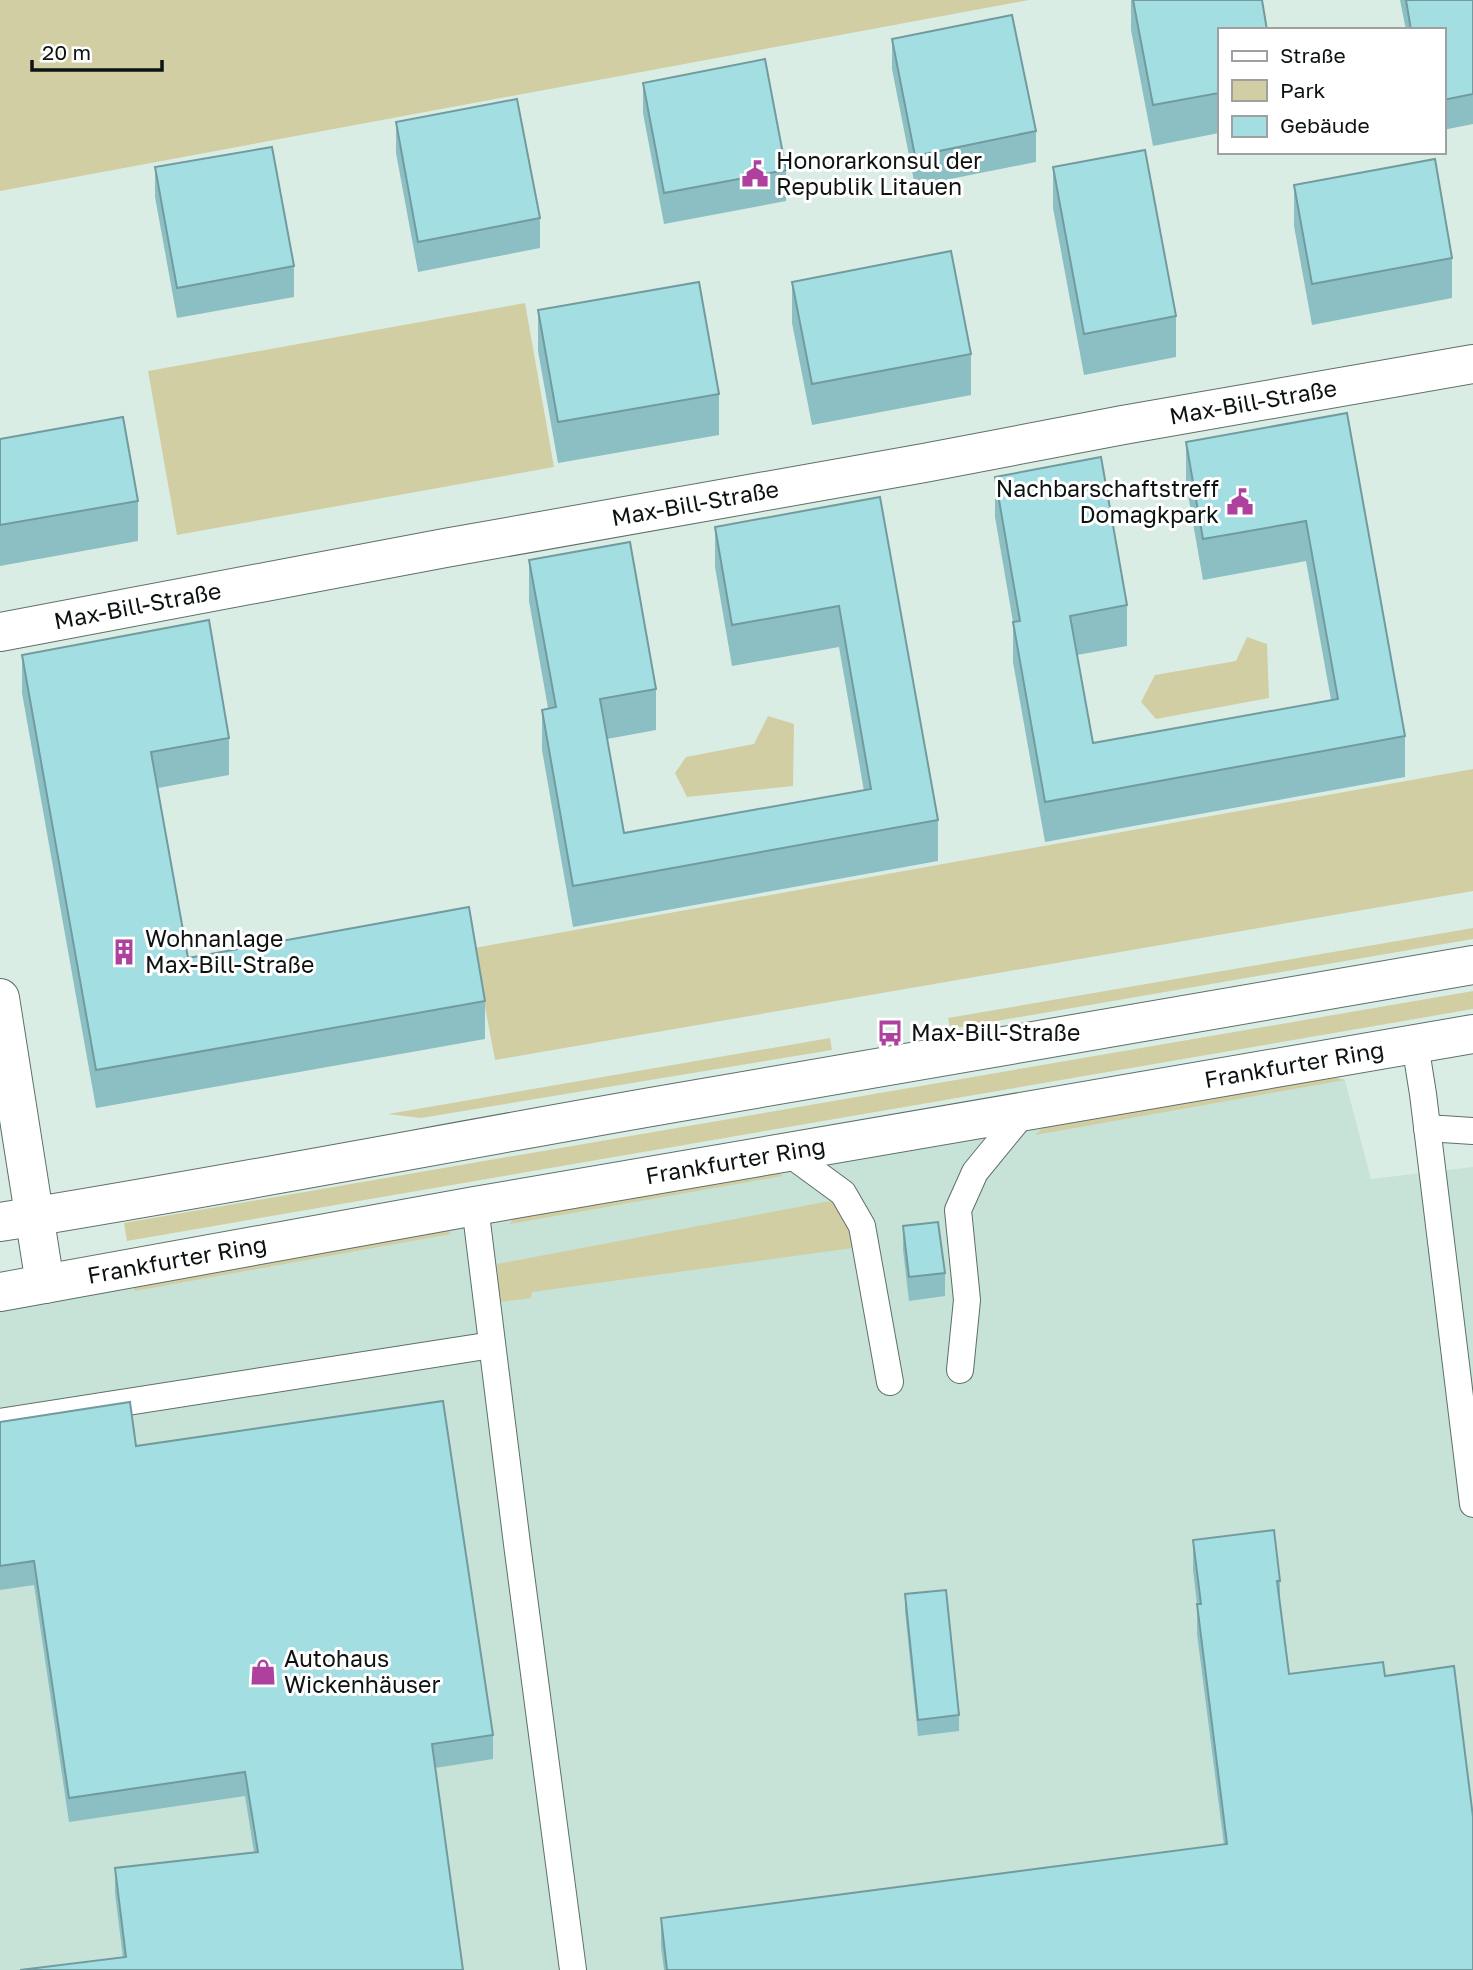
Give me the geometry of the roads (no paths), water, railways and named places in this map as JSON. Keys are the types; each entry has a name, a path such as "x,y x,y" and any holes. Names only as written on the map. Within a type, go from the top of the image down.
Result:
{"main road":[{"name":"Max-Bill-Straße","path":"0,632 445,548 1473,364"},
{"path":"17,1219 1473,965"},
{"path":"0,998 17,1219 45,1284"},
{"name":"Frankfurter Ring","path":"0,1292 475,1206 1473,1034"}],"lane":[{"path":"1415,1044 1473,1504"},
{"path":"960,1370 967,1300 958,1210 975,1172 1025,1111"},
{"path":"1427,1128 1473,1130"},
{"path":"787,1152 843,1193 862,1226 890,1382"},
{"path":"475,1206 573,1970"},
{"path":"0,1422 492,1345"}],"place":[{"name":"Honorarkonsul der Republik Litauen","path":"755,174"},
{"name":"Nachbarschaftstreff Domagkpark","path":"1240,502"},
{"name":"Wohnanlage Max-Bill-Straße","path":"124,952"},
{"name":"Max-Bill-Straße","path":"890,1033"},
{"name":"Autohaus Wickenhäuser","path":"263,1672"}]}
